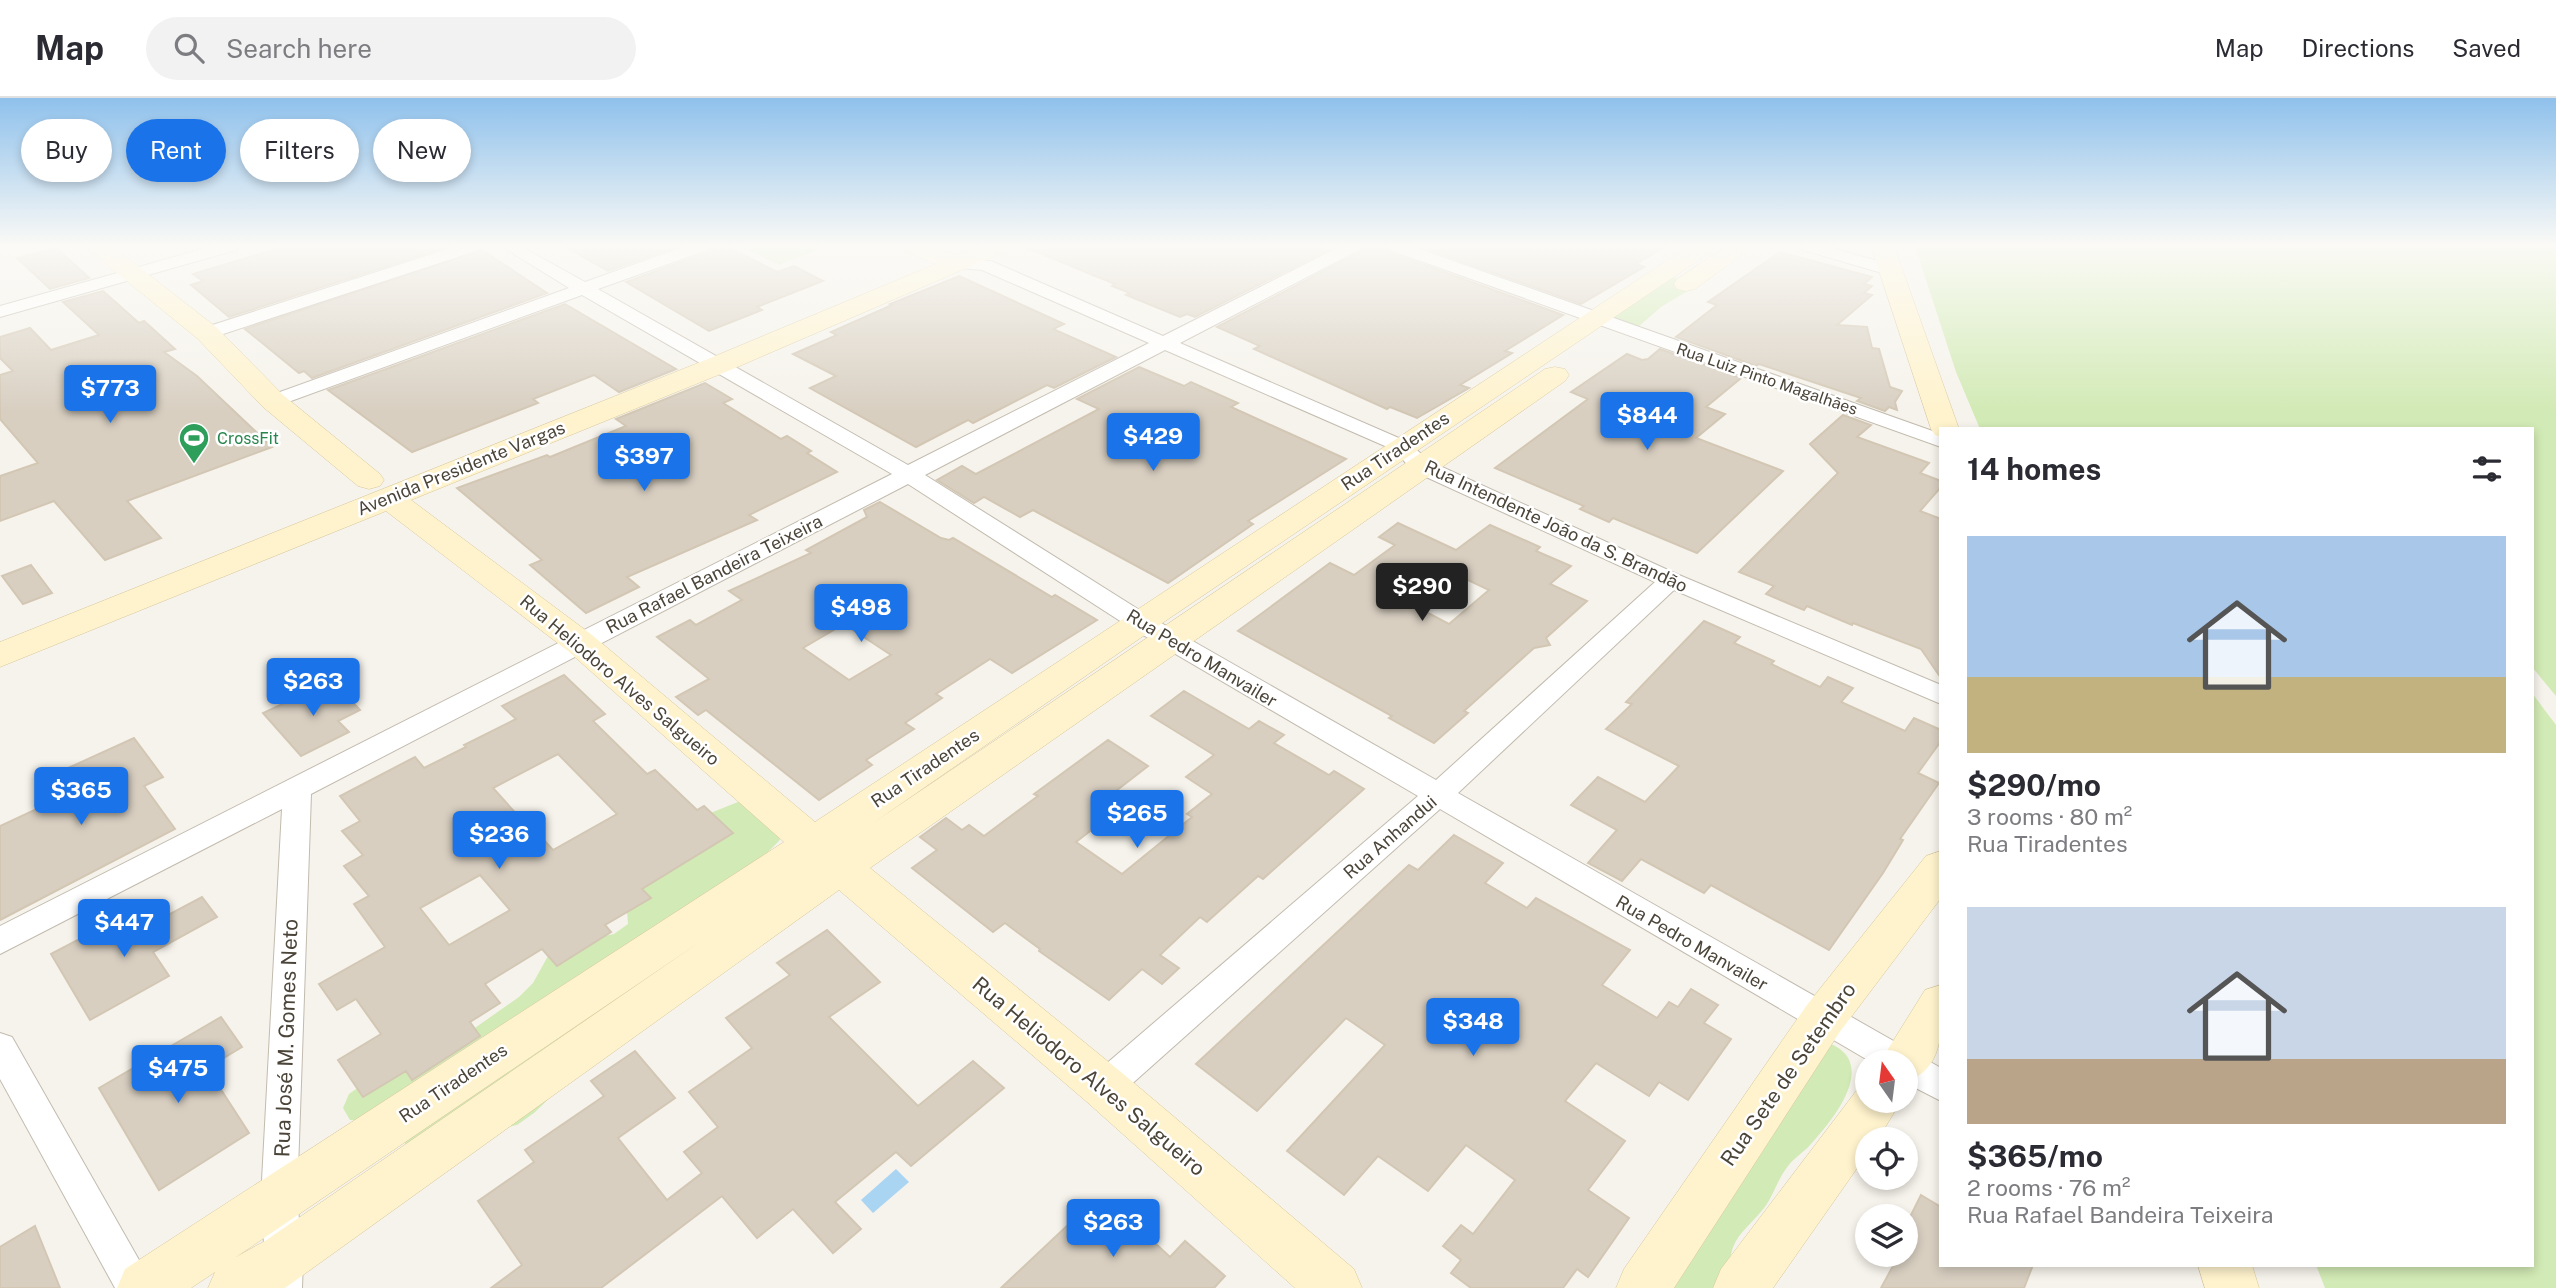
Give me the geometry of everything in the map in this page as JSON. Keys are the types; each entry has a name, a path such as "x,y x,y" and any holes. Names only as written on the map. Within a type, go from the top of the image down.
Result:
{"main road":[{"name":"Rua Heliodoro Alves Salgueiro","path":"167,302 207,333 273,401 379,489 580,643 827,856 1104,1087 1335,1288"},
{"name":"Avenida Presidente Vargas","path":"0,629 379,489 840,302"},
{"name":"Rua Tiradentes","path":"1610,323 1636,302"},
{"name":"Rua Tiradentes","path":"235,1288 283,1274 827,856 1140,622 1411,456 1610,323 1647,302"},
{"path":"1901,302 1944,427"},
{"name":"Rua Tiradentes","path":"144,1288 279,1199 1169,639 1411,456"},
{"name":"Avenida Presidente Vargas","path":"0,655 379,489"},
{"name":"Rua Sete de Setembro","path":"1643,1288 1823,1019 1939,870"},
{"path":"1911,1050 1939,1007"},
{"path":"1740,1288 1868,1113"},
{"path":"2226,1267 2232,1288"}],"street":[{"path":"0,312 24,302"},
{"path":"207,333 303,302"},
{"path":"273,401 547,302"},
{"name":"Rua Pedro Manvailer","path":"608,302 908,474 1140,622 1879,1050"},
{"name":"Rua Intendente João da S. Brandão","path":"1068,302 1411,456 1671,580 1939,694"},
{"name":"Rua Rafael Bandeira Teixeira","path":"0,941 1245,302"},
{"name":"Rua Luiz Pinto Magalhães","path":"1550,302 1939,440"},
{"name":"Rua Anhandui","path":"1104,1087 1437,796 1671,580"},
{"name":"Rua José M. Gomes Neto","path":"283,1274 279,1199 297,789"},
{"path":"0,1047 136,1288"},
{"name":"Rua Pedro Manvailer","path":"1918,1072 1939,1085"}],"green space":[{"path":"1634,302 1670,302 1638,327 1609,317"},
{"path":"1933,302 2556,302 2556,696 2534,669 2534,427 1979,427 1956,372"},
{"path":"2534,696 2556,725 2556,1288 2325,1288 2317,1267 2534,1267"},
{"path":"743,800 784,830 779,841 758,862 761,894 534,1113 517,1125 411,1150 385,1122 350,1120 343,1108 349,1094 366,1082 452,1044 519,997 533,983 548,956 562,945 614,934 628,924 627,912 633,900 670,853 713,812"},
{"path":"1819,1040 1838,1048 1849,1059 1852,1072 1849,1087 1833,1117 1788,1166 1767,1204 1736,1241 1724,1288 1629,1288"}],"water":[{"path":"896,1169 909,1182 873,1213 861,1200"}],"building":[{"path":"63,302 115,302 139,323 144,321 175,349 164,352 197,376 272,447 127,501 161,538 105,560 54,501 0,521 0,476 38,463 0,419 0,375 13,371 0,358 0,337 30,328 51,350 99,335"},
{"path":"211,302 277,302 229,317"},
{"path":"327,302 523,302 312,378 304,371 299,373 245,329"},
{"path":"659,302 771,302 757,307 762,310 709,331"},
{"path":"896,302 1015,302 1064,324 1053,329 1116,357 1054,388 1047,385 973,423 968,420 916,447 810,388 836,376 793,354 837,335 831,332 892,305 890,304"},
{"path":"1142,302 1226,302 1195,317 1187,314 1180,317"},
{"path":"1266,302 1526,302 1563,315 1505,351 1512,353 1460,385 1469,388 1417,418 1390,407 1387,409 1254,349 1260,346 1217,327"},
{"path":"1708,302 1864,302 1837,325 1867,327 1872,348 1879,349 1890,387 1902,391 1895,402 1897,410 1889,407 1885,411 1857,401 1861,398 1759,364 1756,366 1676,337 1717,305"},
{"path":"565,304 676,369 619,392 594,375 533,399 538,403 412,452 328,390"},
{"path":"1660,349 1741,378 1706,407 1725,414 1696,438 1783,471 1697,553 1613,518 1609,522 1580,509 1584,506 1495,468 1588,399 1571,392 1627,354 1642,360 1648,359"},
{"path":"1139,367 1184,386 1191,382 1238,403 1231,407 1346,459 1248,521 1253,524 1168,583 1033,510 1020,517 984,497 974,503 937,480 962,466 976,474 1099,409 1077,399"},
{"path":"705,383 732,399 723,403 781,439 787,436 811,451 807,453 837,472 749,515 757,520 627,577 639,587 586,613 530,565 542,560 457,488 547,455 550,457 626,426 616,419"},
{"path":"1843,415 1871,425 1857,437 1929,463 1920,473 1939,480 1939,489 1920,511 1939,518 1939,675 1921,649 1807,606 1804,610 1766,594 1774,586 1739,572 1838,473 1810,444"},
{"path":"880,502 941,538 953,538 1052,597 1055,595 1097,620 1012,673 990,659 936,694 942,698 905,723 914,729 866,760 872,765 819,800 706,710 698,715 676,697 709,679 657,637 690,620 696,625 742,600 729,591 811,553 806,550 867,517 864,510","holes":["844,624 891,655 849,680 803,648"]},
{"path":"1398,523 1456,550 1490,525 1540,547 1536,551 1571,566 1550,584 1587,601 1546,638 1550,645 1534,648 1464,711 1468,713 1434,743 1389,718 1392,716 1238,631 1330,563 1354,575 1395,545 1379,537","holes":["1443,568 1489,590 1449,624 1403,600"]},
{"path":"31,565 52,593 23,604 2,576"},
{"path":"1704,621 1740,637 1734,643 1774,661 1771,664 1820,687 1828,677 1853,688 1841,702 1905,731 1914,718 1939,729 1939,744 1918,773 1939,783 1900,839 1903,840 1883,873 1829,950 1711,885 1704,893 1641,859 1622,881 1588,863 1617,830 1571,805 1598,777 1645,802 1679,766 1606,729 1632,704 1626,702"},
{"path":"564,675 605,714 593,721 647,774 655,770 697,810 704,806 733,833 642,889 651,898 605,925 611,932 557,966 542,949 485,984 500,1003 470,1022 480,1036 412,1080 406,1071 363,1097 338,1060 381,1034 356,999 337,1010 319,984 385,947 354,904 369,896 344,866 363,855 342,831 360,821 340,796 415,757 424,768 516,719 502,706","holes":["558,754 617,814 553,850 541,837 539,839 493,788","480,875 510,910 449,945 420,908"]},
{"path":"332,681 360,710 338,721 349,732 301,756 263,713"},
{"path":"1184,691 1249,729 1259,721 1284,735 1274,743 1329,775 1334,771 1364,789 1263,879 1258,876 1207,922 1200,917 1160,955 1179,968 1162,984 1142,969 1109,1000 1039,951 1040,949 1005,923 993,932 912,868 937,850 920,837 946,818 962,830 969,825 984,836 1038,796 1034,794 1108,740 1148,766 1103,801 1117,810 1076,842 1122,874 1192,817 1187,814 1212,794 1186,777 1214,755 1151,716"},
{"path":"134,738 163,777 144,786 175,829 0,920 0,826 69,794 55,774"},
{"path":"1454,835 1503,863 1485,883 1527,908 1536,898 1630,950 1602,985 1657,1018 1669,1002 1678,1007 1691,989 1718,1005 1704,1023 1731,1039 1688,1100 1659,1082 1649,1096 1596,1063 1565,1101 1625,1141 1588,1190 1629,1218 1588,1277 1577,1269 1563,1288 1471,1288 1451,1273 1461,1260 1443,1246 1461,1225 1473,1234 1515,1180 1466,1145 1428,1191 1378,1156 1344,1195 1287,1151 1385,1045 1346,1018 1257,1111 1196,1064 1409,865 1418,870"},
{"path":"202,897 217,917 153,952 169,976 90,1020 51,954 110,923 121,940"},
{"path":"827,930 880,982 829,1017 918,1106 973,1061 1004,1088 911,1166 896,1152 835,1202 861,1229 833,1253 793,1209 757,1238 722,1196 601,1288 491,1288 522,1265 478,1201 534,1162 525,1150 604,1096 591,1081 635,1051 675,1098 618,1138 667,1200 702,1173 684,1152 718,1127 689,1092 752,1048 726,1018 790,975 777,963"},
{"path":"221,1017 242,1047 207,1068 249,1133 159,1190 99,1088"},
{"path":"1921,1195 1939,1206 1939,1267 2032,1267 2024,1288 1881,1288 1892,1267 1918,1267 1916,1204"},
{"path":"1112,1203 1170,1257 1185,1241 1225,1276 1214,1288 1001,1288 1088,1206 1099,1216"},
{"path":"35,1226 60,1288 0,1288 0,1247"}],"place":[{"name":"CrossFit","path":"194,465"}]}
